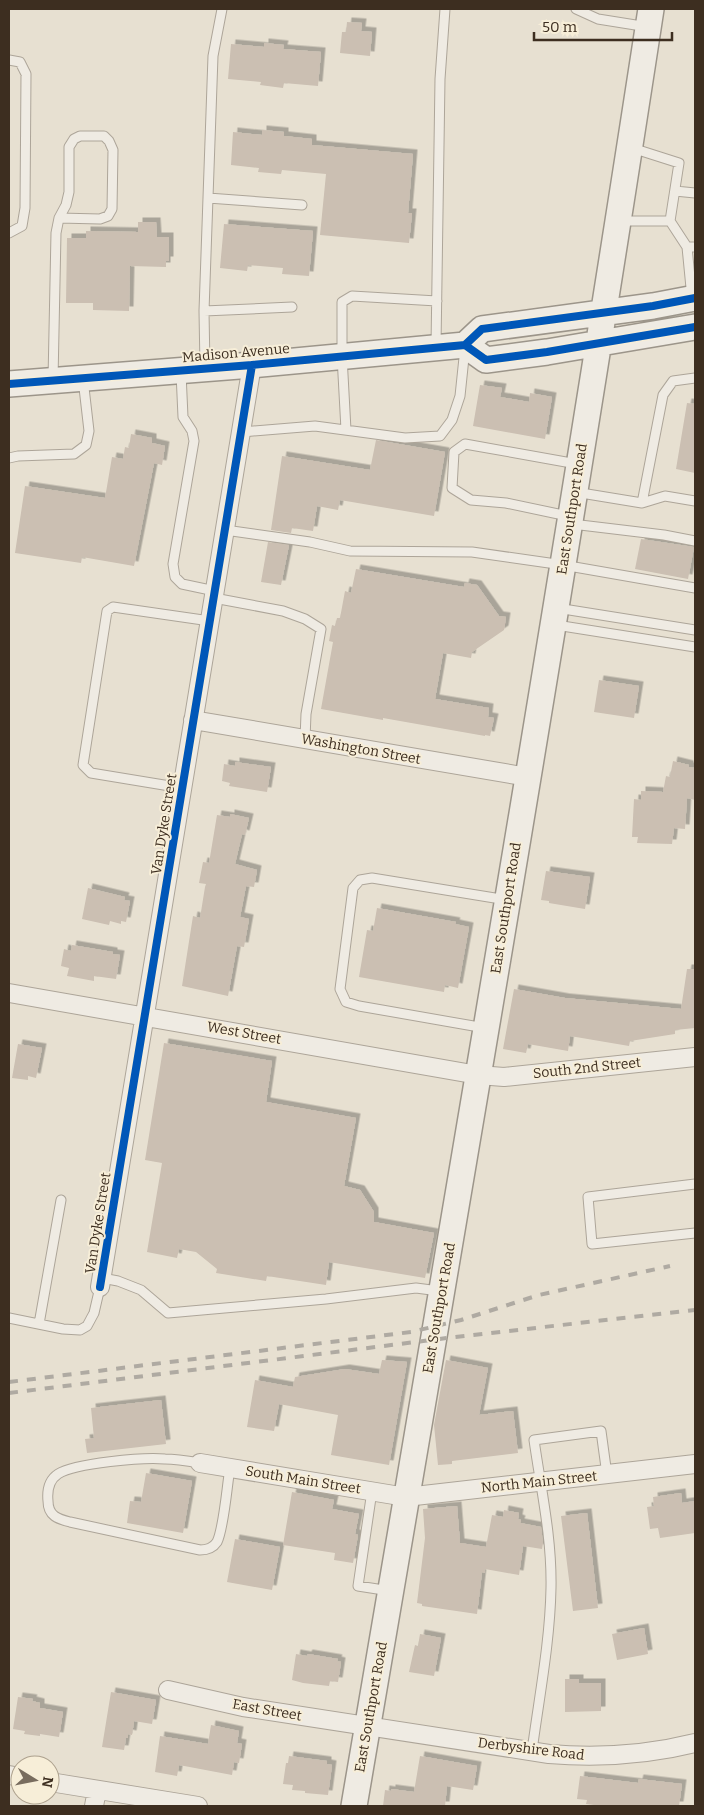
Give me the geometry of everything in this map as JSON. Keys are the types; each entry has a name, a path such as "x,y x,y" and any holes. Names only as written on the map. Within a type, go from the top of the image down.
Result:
{"main road":[{"name":"East Southport Road","path":"354,1806 508,900 599,344 649,18"},
{"path":"694,298 482,329 465,345 486,360 599,344 695,327"},
{"name":"Madison Avenue","path":"9,384 252,365 465,345"}],"street":[{"name":"Van Dyke Street","path":"101,1283 252,365"},
{"name":"Washington Street","path":"193,720 528,777"},
{"name":"West Street","path":"9,993 478,1075"},
{"name":"South 2nd Street","path":"478,1075 504,1077 695,1056"},
{"name":"South Main Street","path":"200,1463 406,1497"},
{"name":"North Main Street","path":"406,1497 695,1464"},
{"name":"East Street","path":"168,1690 243,1707 368,1726"},
{"name":"Derbyshire Road","path":"368,1726 567,1755 610,1756 654,1752 695,1743"},
{"path":"60,1785 96,1798 198,1806"}],"lane":[{"path":"222,9 213,56 204,311 183,417 192,431 194,441 173,564 175,578 182,584 214,595 305,618 321,629 306,714 305,739"},
{"path":"436,348 440,79 445,9"},
{"path":"576,9 598,20 649,18"},
{"path":"9,60 20,62 26,74 25,208 22,226 9,234"},
{"path":"53,380 56,233 59,218 66,205 69,192 69,147 74,139 80,136 104,136 109,141 113,150 112,209 108,216 100,219 59,218"},
{"path":"629,147 679,163 670,221 691,247 694,298"},
{"path":"675,191 695,193"},
{"path":"208,198 302,205"},
{"path":"618,220 670,221"},
{"path":"346,430 342,356 342,302 352,296 436,301"},
{"path":"204,311 292,308"},
{"path":"242,432 316,426 405,438 440,436 452,420 460,396 465,345"},
{"path":"9,458 74,454 86,445 89,431 83,378"},
{"path":"642,503 663,395 673,381 695,378"},
{"path":"579,464 465,444 454,452 452,488 471,500 506,503 570,520 695,541"},
{"path":"575,492 642,503 665,496 695,501"},
{"path":"225,530 310,542 350,551 472,552 563,565 695,588"},
{"path":"182,788 91,773 83,764 107,612 113,607 210,621"},
{"path":"554,616 695,630"},
{"path":"554,616 695,647"},
{"path":"486,1028 359,1006 346,1002 340,989 353,888 360,880 372,878 508,900"},
{"path":"695,1184 588,1197 592,1244 695,1233"},
{"path":"39,1324 61,1200"},
{"path":"9,1318 63,1329 80,1330 87,1326 94,1313 101,1283 118,1281 141,1290 168,1313 326,1299 416,1288 442,1291"},
{"path":"532,1751 549,1632 551,1587 550,1541 534,1440 601,1431 607,1475"},
{"path":"200,1463 165,1458 139,1459 74,1467 58,1474 49,1484 48,1508 56,1518 70,1522 200,1550 209,1550 216,1542 220,1528 230,1468"},
{"path":"372,1491 358,1586 390,1591"}],"building":[{"path":"347,22 362,23 361,31 372,32 370,56 340,53 342,32 346,32"},
{"path":"264,43 284,45 283,49 321,52 318,86 284,83 283,88 260,85 261,82 228,79 231,44 264,47"},
{"path":"262,130 284,132 284,136 312,139 312,145 413,154 408,213 412,213 409,243 320,235 326,174 282,170 281,174 258,172 259,168 231,165 233,132 262,135"},
{"path":"138,222 156,222 157,237 169,237 169,261 166,261 166,267 130,266 129,311 93,310 93,303 66,303 67,238 86,238 86,231 138,232"},
{"path":"224,224 313,231 309,276 282,274 283,268 248,265 247,271 220,268"},
{"path":"480,385 502,388 500,397 529,402 530,393 552,397 545,439 473,426"},
{"path":"687,403 695,404 695,473 676,469"},
{"path":"131,434 152,438 152,443 165,446 162,465 154,463 134,566 82,557 81,563 15,553 25,486 105,498 112,457 123,459 125,447 129,448"},
{"path":"376,440 445,452 434,516 340,500 338,510 317,506 313,531 292,528 291,533 271,530 282,456 370,470"},
{"path":"641,539 694,547 688,579 635,569"},
{"path":"268,542 289,545 281,585 261,582"},
{"path":"356,569 464,587 465,583 477,585 499,616 506,617 504,630 472,652 471,658 443,653 435,699 489,708 488,717 494,718 490,736 321,709 333,642 329,641 332,625 335,626 337,618 340,618 345,591 351,593"},
{"path":"599,680 639,686 634,718 594,712"},
{"path":"673,761 695,768 695,800 687,798 685,829 674,828 672,844 637,843 638,837 632,837 634,799 641,800 641,791 663,792 666,776 670,777"},
{"path":"235,762 271,767 267,792 229,786 230,783 222,781 224,764 235,766"},
{"path":"230,814 249,818 245,835 242,834 235,864 257,870 254,887 246,886 240,917 249,919 244,947 237,946 228,996 182,986 193,916 200,918 206,884 199,883 203,862 209,863 217,815 230,817"},
{"path":"546,871 590,877 585,909 541,900"},
{"path":"88,888 125,897 124,900 130,901 126,922 121,921 121,924 110,921 109,925 82,919"},
{"path":"377,908 456,922 455,924 469,927 458,988 445,985 444,992 359,977 367,930 373,931"},
{"path":"72,945 113,952 113,954 120,955 116,979 94,976 94,981 67,976 69,968 61,966 64,949 71,951"},
{"path":"687,969 695,969 695,1028 675,1030 675,1034 630,1041 629,1046 570,1036 568,1051 528,1044 526,1053 503,1049 514,989 565,998 681,1009"},
{"path":"164,1043 272,1061 266,1102 356,1118 344,1186 360,1190 374,1212 374,1222 434,1233 425,1278 329,1262 326,1285 267,1276 266,1281 216,1273 217,1269 196,1252 179,1249 177,1258 147,1252 162,1163 145,1160"},
{"path":"18,1044 42,1048 36,1078 28,1076 28,1080 12,1078"},
{"path":"382,1360 407,1362 389,1465 331,1455 338,1415 279,1404 274,1431 247,1427 255,1380 293,1387 295,1377 345,1369 379,1374"},
{"path":"446,1360 488,1368 479,1415 513,1411 518,1453 452,1461 452,1464 438,1465 434,1425"},
{"path":"161,1400 166,1444 87,1453 85,1439 94,1438 91,1408"},
{"path":"146,1473 192,1481 183,1533 127,1523 130,1501 141,1502"},
{"path":"292,1492 334,1500 332,1509 359,1514 355,1534 358,1535 353,1563 334,1560 335,1553 283,1545"},
{"path":"681,1493 682,1503 695,1501 695,1533 660,1538 658,1528 650,1529 647,1507 654,1506 653,1497"},
{"path":"457,1506 460,1543 486,1547 492,1515 503,1517 504,1510 519,1513 518,1519 521,1520 520,1523 541,1527 542,1549 523,1546 519,1575 485,1569 485,1573 482,1572 477,1614 422,1606 422,1604 417,1603 425,1538 423,1509"},
{"path":"587,1513 598,1608 573,1611 561,1516"},
{"path":"235,1539 280,1547 272,1590 227,1582"},
{"path":"644,1628 648,1654 617,1660 612,1634"},
{"path":"420,1634 441,1638 434,1676 409,1672 415,1645 418,1646"},
{"path":"296,1654 338,1659 337,1661 341,1662 338,1682 330,1681 329,1686 292,1680"},
{"path":"565,1679 579,1679 579,1683 601,1683 601,1711 565,1712"},
{"path":"111,1692 156,1700 152,1724 134,1721 132,1735 128,1734 124,1750 102,1747"},
{"path":"18,1697 33,1699 32,1701 40,1703 40,1708 63,1712 59,1737 24,1734 25,1731 13,1729"},
{"path":"211,1725 239,1731 237,1743 242,1744 239,1763 234,1762 232,1775 179,1765 177,1776 155,1772 160,1736 208,1744"},
{"path":"289,1756 327,1761 327,1764 332,1765 328,1795 292,1790 293,1785 283,1784"},
{"path":"420,1756 477,1766 473,1790 447,1786 445,1806 383,1806 385,1790 414,1792"},
{"path":"580,1776 638,1783 639,1779 682,1784 679,1806 602,1806 586,1804 587,1800 577,1799"}],"railway":[{"path":"9,1382 411,1332 461,1320 539,1295 670,1266"},
{"path":"9,1393 455,1337 695,1310"}],"cycle path":[{"path":"9,384 252,365 465,345 482,329 653,306 695,298"},
{"path":"465,345 486,360 547,352 695,327"},
{"path":"100,1287 252,365"}]}
